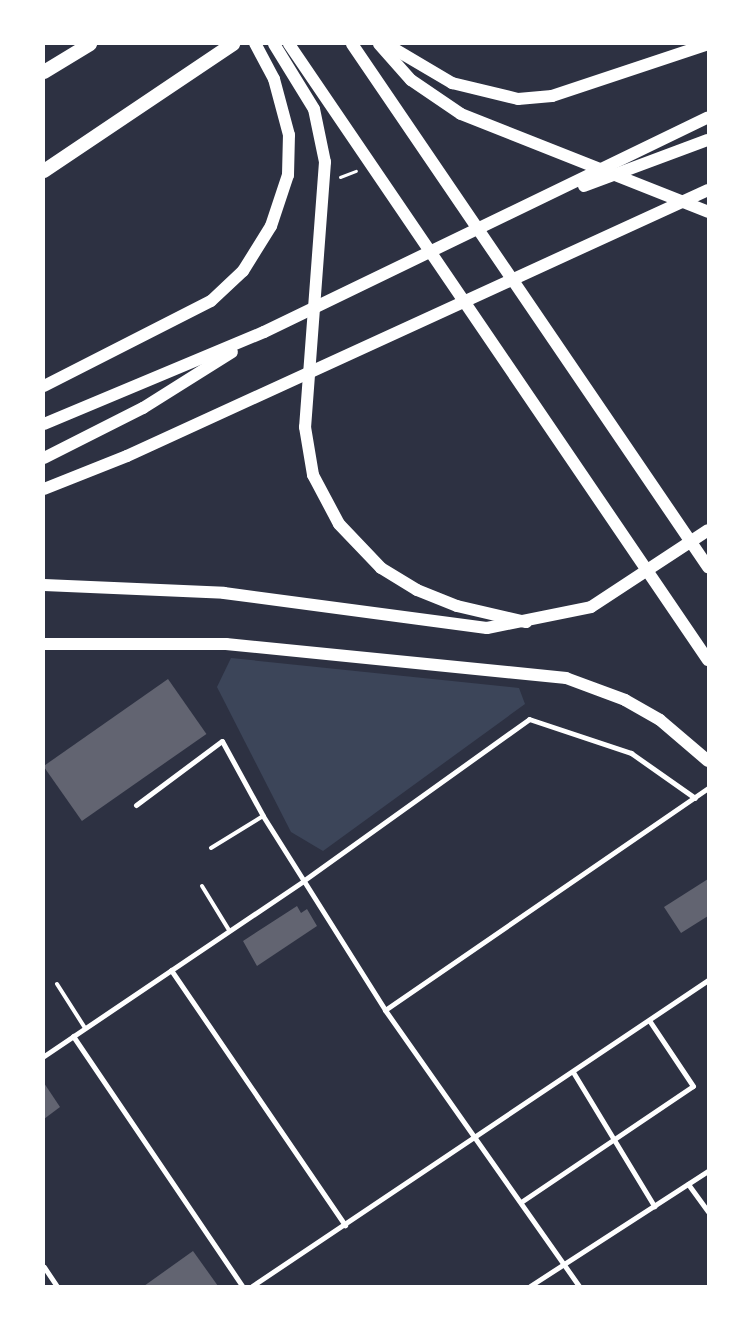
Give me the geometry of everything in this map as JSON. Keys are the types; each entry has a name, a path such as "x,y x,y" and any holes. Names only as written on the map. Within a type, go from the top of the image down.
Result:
{"highway":[{"path":"44,72 90,44"},
{"path":"44,171 233,44"}],"main road":[{"path":"44,386 211,301 243,270 271,226 288,175 290,135 274,80 255,44"},
{"path":"274,44 314,109 325,162 306,430 313,475 339,524 380,568 417,590 457,606 526,622"},
{"path":"289,44 374,165 708,660"},
{"path":"352,44 708,567"},
{"path":"379,44 411,80 461,114 708,212"},
{"path":"386,44 452,83 488,95 547,97 708,44"},
{"path":"44,424 264,332 520,210 708,117"},
{"path":"520,210 708,140"},
{"path":"44,489 127,456 708,190"},
{"path":"44,458 143,408 264,332"},
{"path":"50,585 224,593 468,627 526,622 591,607 708,530"},
{"path":"44,644 226,644 566,678 625,700 660,720 708,761"}],"street":[{"path":"44,1056 303,881 529,718 631,753 695,798"},
{"path":"136,805 222,741 303,881 385,1010 579,1286"},
{"path":"385,1010 708,788"},
{"path":"170,970 345,1225"},
{"path":"252,1286 476,1139 708,980"},
{"path":"520,1202 693,1086 649,1020"},
{"path":"73,1036 242,1286"},
{"path":"573,1072 615,1138 654,1206"},
{"path":"530,1286 708,1171"},
{"path":"688,1184 708,1212"},
{"path":"44,1268 57,1286"}],"lane":[{"path":"211,848 264,816"},
{"path":"202,886 229,930"},
{"path":"57,984 85,1028"}],"path":[{"path":"323,182 374,165"}],"shaded area":[{"path":"231,658 519,688 525,704 323,851 291,832 217,687"}],"building":[{"path":"168,679 206,734 82,821 44,766"},
{"path":"708,879 708,916 681,933 664,907"},
{"path":"297,906 301,913 307,909 317,926 257,966 243,941"},
{"path":"44,1083 60,1107 44,1119"},
{"path":"193,1251 218,1286 144,1286"}]}
